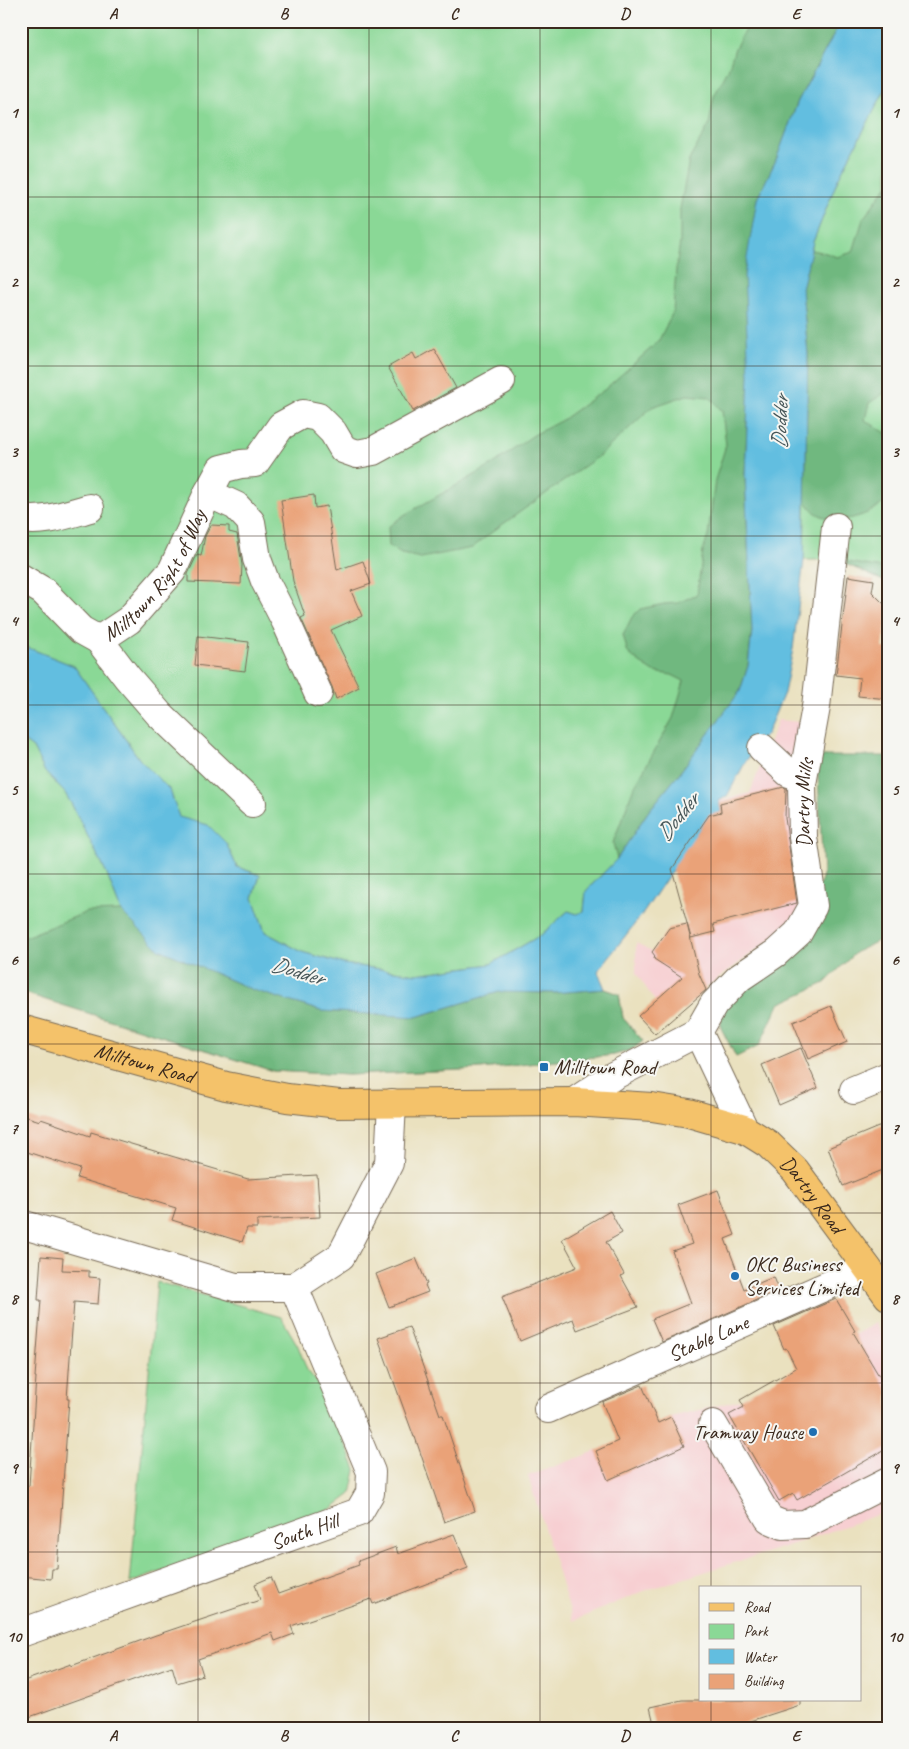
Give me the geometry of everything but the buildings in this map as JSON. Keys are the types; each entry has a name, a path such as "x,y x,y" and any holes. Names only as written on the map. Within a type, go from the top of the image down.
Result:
{"main road":[{"name":"Milltown Road","path":"21,1029 226,1086 286,1098 339,1104 574,1102 652,1107 680,1112 744,1129"},
{"name":"Dartry Road","path":"744,1129 768,1144 795,1170 888,1296"}],"street":[{"name":"Milltown Right of Way","path":"21,578 43,591 81,630 99,640 129,620 172,571 221,469 255,462 280,426 303,414 318,417 333,432 343,450 357,454 373,451 500,381"},
{"path":"208,493 236,506 250,522 257,559 265,581 318,693"},
{"path":"21,519 32,521 49,519 90,508"},
{"name":"Dartry Mills","path":"698,1032 714,1004 739,978 776,953 798,933 813,906 803,836 802,784 816,707 836,527"},
{"path":"99,640 159,714 252,803"},
{"path":"762,748 789,772 803,776"},
{"path":"574,1102 613,1076 698,1032 744,1129"},
{"path":"854,1090 888,1076"},
{"path":"21,1224 234,1287 294,1287 341,1256 389,1163 392,1103"},
{"name":"Stable Lane","path":"548,1409 867,1268"},
{"name":"South Hill","path":"21,1633 359,1512 370,1493 371,1472 294,1287"},
{"path":"713,1424 769,1519 783,1525 805,1524 888,1482"}],"shaded area":[{"path":"778,720 802,722 803,916 705,988 671,1020 636,973 636,943 652,951 669,928 687,924 672,869 719,801 750,793"},
{"path":"875,1323 888,1343 888,1511 803,1541 644,1591 573,1621 528,1476 596,1451 671,1417 740,1400"}],"green space":[{"path":"21,21 736,21 820,59 750,572 617,859 586,891 584,911 577,914 568,911 541,935 491,964 416,974 344,964 302,952 265,932 253,898 260,875 237,867 226,843 208,825 179,818 170,790 140,760 74,666 21,645"},
{"path":"750,21 841,21 798,101 776,160 757,199 745,475 752,630 748,666 740,691 648,812 617,859 613,843 633,789 673,718 684,681 672,675 654,672 640,663 628,653 623,635 632,617 640,609 678,603 697,594 703,551 708,536 715,480 726,445 722,411 710,397 687,395 652,407 599,456 472,548 421,558 401,554 389,546 388,527 404,515 489,467 532,436 562,420 604,390 658,342 673,312 680,242 680,209 689,160 709,125 714,96 728,70 735,48"},
{"path":"888,84 888,583 837,560 804,560 808,354 802,289 813,242 838,179"},
{"path":"888,184 888,385 883,394 869,403 865,420 886,433 888,439 888,499 863,515 854,518 834,519 816,513 805,501 808,354 802,289 811,250 837,257 853,252 863,219"},
{"path":"837,560 888,569 888,583"},
{"path":"21,739 33,748 45,772 65,793 72,805 106,872 121,911 159,949 553,993 605,989 619,994 623,1018 643,1041 631,1050 614,1055 480,1069 348,1075 273,1071 21,992"},
{"path":"817,756 888,756 888,936 856,952 825,983 779,1004 759,1046 736,1057 721,1028 721,1010 803,934 823,875"},
{"path":"121,911 159,949 253,990 321,1011 416,1017 499,992 553,993 605,989 619,994 623,1018 643,1041 631,1050 614,1055 480,1069 348,1075 273,1071 21,992 21,937 87,912"},
{"path":"157,1282 281,1317 298,1346 307,1370 326,1393 356,1470 351,1494 331,1509 130,1583"}],"water":[{"name":"Dodder","path":"841,21 888,21 888,84 838,179 813,242 802,289 808,354 804,560 793,649 784,693 767,733 746,761 727,796 719,801 721,812 700,829 644,912 598,971 605,989 553,993 499,992 416,1017 321,1011 253,990 159,949 121,911 106,872 72,805 65,793 45,772 33,748 21,739 21,645 74,666 140,760 170,790 179,817 208,825 226,843 237,867 260,875 253,898 265,932 302,952 344,964 416,974 491,964 541,935 568,911 577,914 584,911 586,891 617,859 648,812 740,691 748,666 752,631 745,475 749,375 744,275 757,199 776,160 798,101"}],"place":[{"name":"Milltown Road","path":"544,1067"},
{"name":"OKC Business Services Limited","path":"735,1276"},
{"name":"Tramway House","path":"813,1432"}]}
